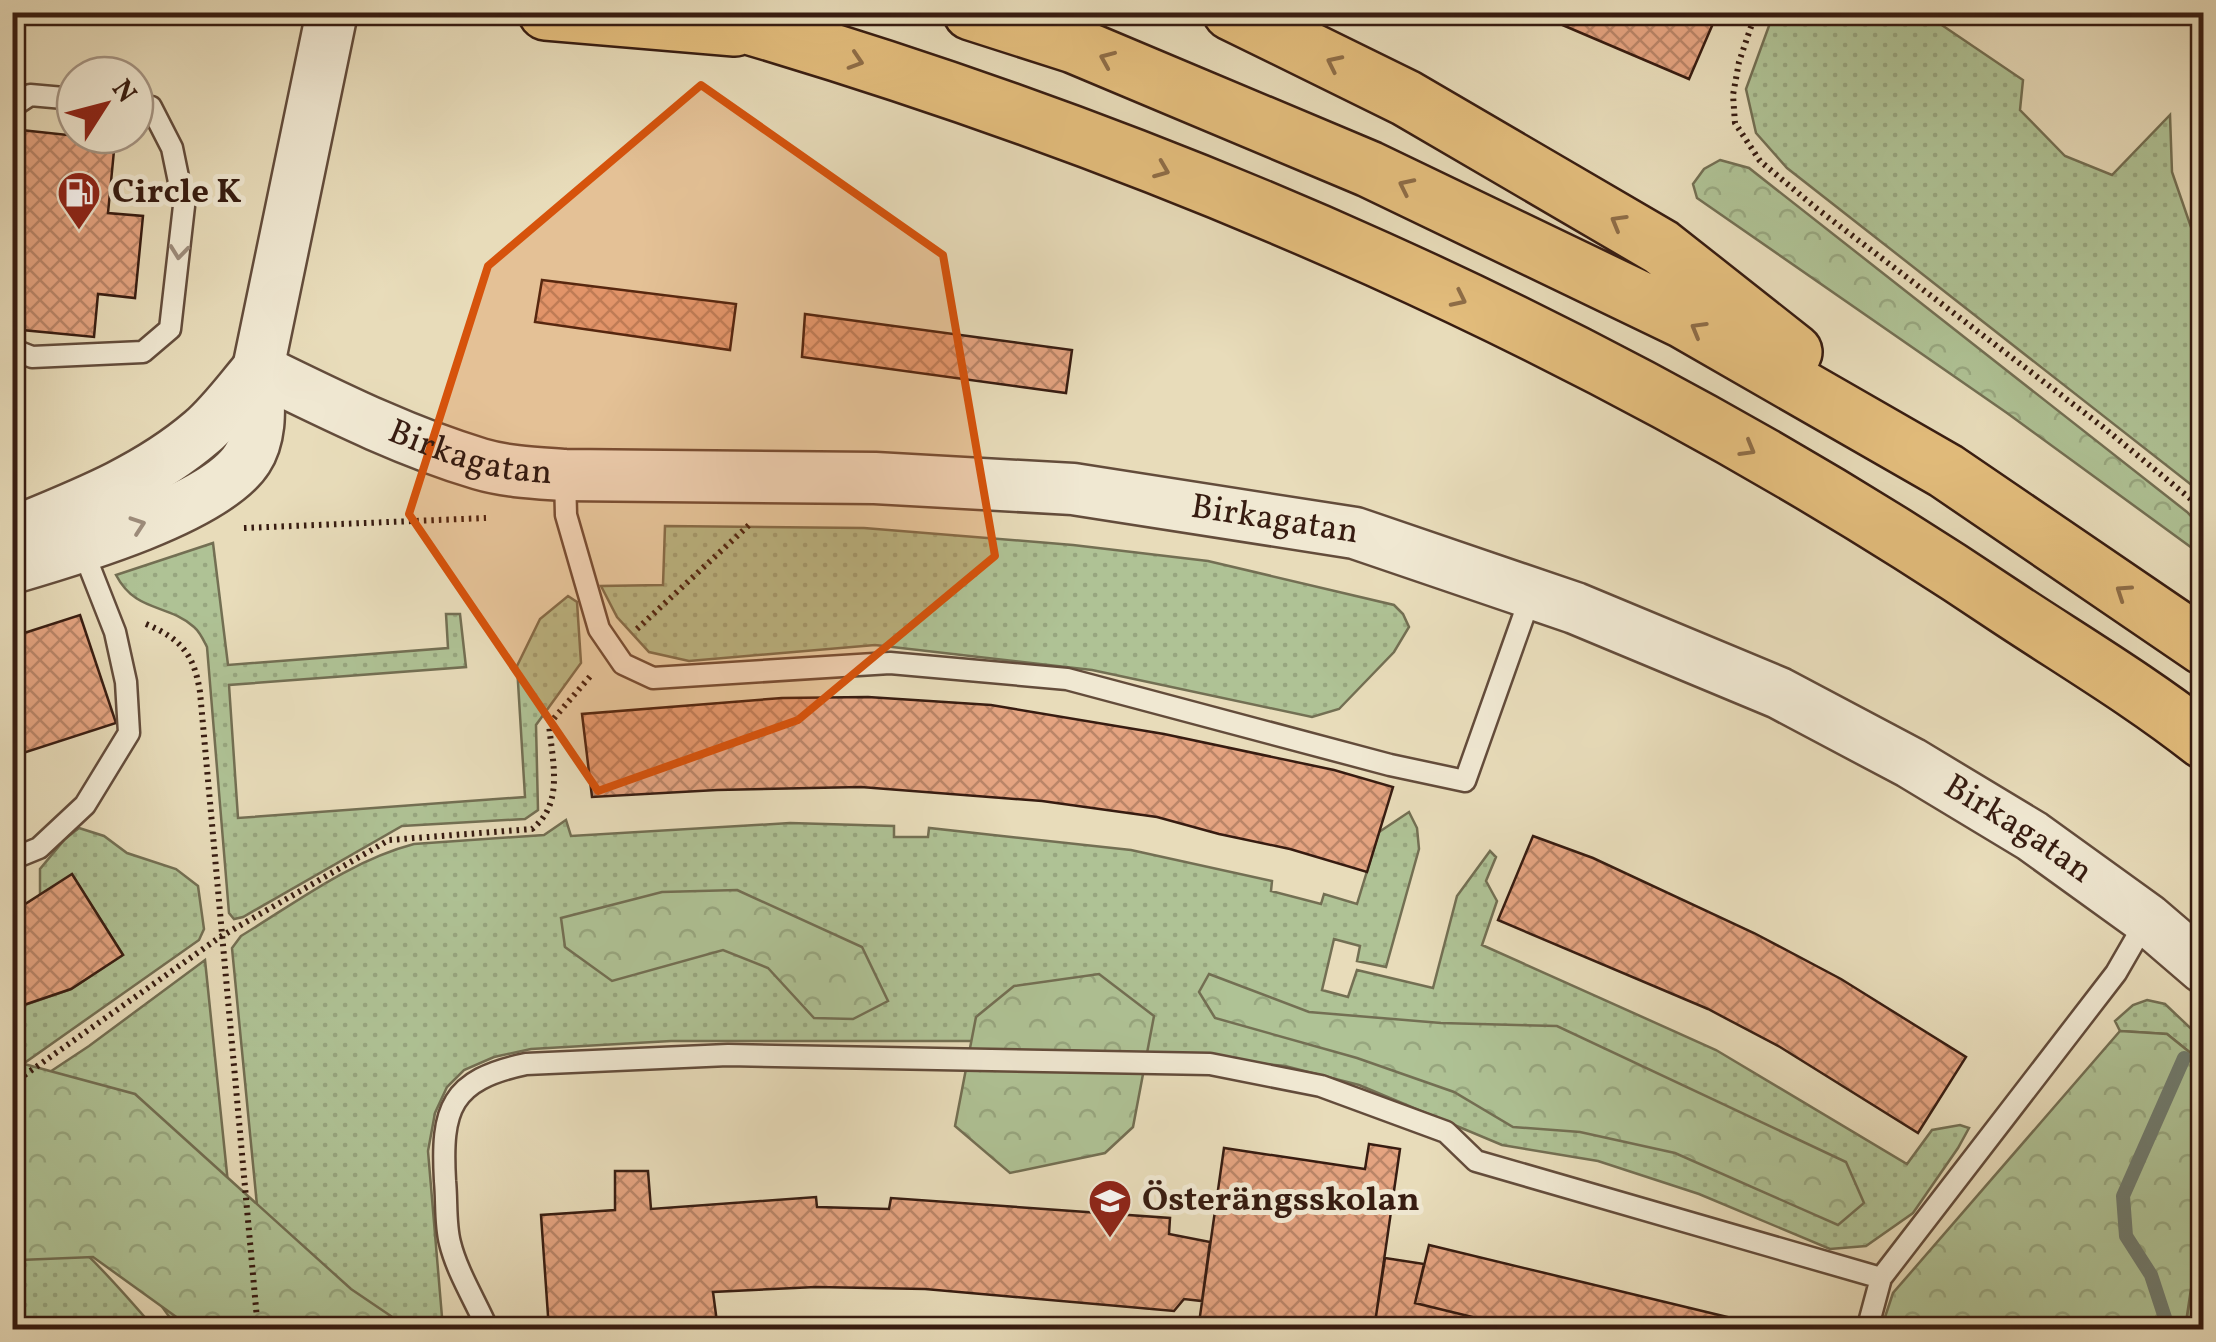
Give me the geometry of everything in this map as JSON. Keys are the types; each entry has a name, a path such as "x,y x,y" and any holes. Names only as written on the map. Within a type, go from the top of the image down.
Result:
{"highway":[{"path":"546,12 763,30"},
{"path":"700,12 1050,125 1349,245 1641,388 1912,544 2204,741"},
{"path":"971,12 1074,45 1369,169 1684,320 1946,471"},
{"path":"1231,12 1406,98 1661,246 1946,471 2204,646"}],"street":[{"path":"12,568 74,528 105,495 161,465 205,430 258,369 332,12"},
{"name":"Birkagatan","path":"258,369 372,424 482,465 565,475 875,478 1073,489 1355,532 1532,592 1779,693 1911,763 2032,836 2147,920 2204,968"},
{"path":"12,533 74,528"}],"lane":[{"path":"12,107 30,94 55,97"},
{"path":"12,348 32,358 144,352 170,329 184,206 172,148 155,115"},
{"path":"565,475 566,515 598,629 623,664 653,678 890,662 1067,679 1390,765 1466,781 1532,592"},
{"path":"12,859 39,848 85,805 129,733 126,682 116,632 74,528"},
{"path":"1867,1330 1881,1278 2116,973 2147,920"},
{"path":"488,1330 450,1243 442,1138 449,1108 470,1086 494,1071 526,1064 728,1055 1210,1064 1321,1086 1446,1132 1476,1161 1881,1278"}],"path":[{"path":"1756,12 1739,62 1734,94 1735,123 1760,161 2088,415 2204,510"},
{"path":"12,1084 220,937 389,840 532,829 547,817 555,795 549,724 614,650 754,520"},
{"path":"140,621 163,631 185,648 196,667 258,1330"}],"highlighted area":[{"path":"701,85 943,255 995,556 798,720 598,791 409,514 488,266"}],"green space":[{"path":"1774,12 1924,13 2023,80 2020,110 2065,156 2112,175 2170,115 2172,172 2203,262 2203,494 1787,168 1756,133 1746,89"},
{"path":"1720,160 1749,168 2187,512 2203,529 2203,556 2007,413 1697,198 1693,184 1704,169"},
{"path":"665,526 864,528 1073,545 1208,561 1394,605 1409,627 1394,652 1339,709 1312,717 1092,670 875,645 689,661 649,652 617,617 601,586 663,585"},
{"path":"213,543 228,665 448,648 446,614 460,614 466,667 229,685 238,818 525,797 517,666 540,619 568,596 577,602 581,663 536,725 538,810 525,819 402,826 234,919 229,913 207,647 184,619 142,602 116,575"},
{"path":"1409,812 1417,828 1419,849 1386,967 1357,961 1360,946 1334,939 1322,990 1348,997 1357,970 1433,988 1457,896 1490,851 1496,857 1486,881 1497,901 1482,945 1716,1050 1907,1164 1932,1130 1960,1125 1969,1128 1913,1213 1866,1246 1830,1249 1699,1194 1598,1161 1502,1145 1359,1085 1285,1066 1027,1041 671,1041 531,1049 494,1057 464,1070 447,1087 435,1113 428,1151 443,1329 269,1329 232,948 241,936 368,860 414,844 544,835 566,820 571,836 790,823 894,826 894,837 928,837 929,828 1131,850 1272,881 1271,891 1321,904 1324,894 1357,904 1379,832"},
{"path":"79,828 104,836 127,853 176,869 198,886 204,929 199,940 13,1071 13,1009 71,989 123,955 72,875 40,895 40,869"},
{"path":"737,890 862,947 888,1001 853,1019 814,1018 768,968 723,950 612,981 565,947 561,918 662,892"},
{"path":"205,960 243,1329 178,1329 12,1097"},
{"path":"1099,974 1154,1016 1133,1127 1105,1153 1010,1173 955,1126 976,1017 1014,986"},
{"path":"1209,974 1309,1012 1441,1023 1557,1026 1846,1162 1864,1203 1838,1225 1675,1153 1580,1132 1513,1127 1454,1092 1357,1058 1215,1018 1199,992"},
{"path":"2147,1000 2165,1004 2203,1040 2203,1063 2167,1034 2120,1031 2115,1021 2133,1005"},
{"path":"2120,1031 2167,1034 2203,1063 2203,1279 2191,1289 2185,1329 1881,1329 1893,1293"},
{"path":"13,1061 135,1094 351,1289 410,1329 193,1329 93,1257 20,1260 13,1265"},
{"path":"12,1195 71,1240 155,1329 13,1329"},
{"path":"2203,1279 2203,1329 2185,1330 2191,1289"}],"building":[{"path":"1532,12 1718,12 1689,79"},
{"path":"21,130 55,134 55,155 114,155 108,213 143,216 135,298 98,294 94,337 12,329 12,205"},
{"path":"542,280 736,304 730,350 535,322"},
{"path":"805,314 1072,350 1066,393 802,357"},
{"path":"80,615 116,723 17,755 12,741 12,637"},
{"path":"868,697 991,705 1164,734 1334,770 1393,787 1367,872 1157,817 1042,801 861,787 592,797 582,714 782,698"},
{"path":"1533,836 1593,858 1754,933 1841,979 1966,1057 1918,1133 1780,1047 1708,1009 1498,920"},
{"path":"72,874 123,955 71,989 12,1009 12,908 22,906"},
{"path":"1369,1144 1400,1149 1374,1330 1198,1330 1224,1148 1365,1169"},
{"path":"615,1171 648,1171 651,1209 816,1197 817,1207 889,1209 891,1198 1170,1218 1169,1234 1210,1242 1202,1301 1184,1299 1174,1311 925,1289 816,1287 713,1292 718,1330 549,1330 541,1215 615,1210"},
{"path":"1429,1245 1752,1323 1750,1330 1526,1330 1415,1303"},
{"path":"1385,1258 1424,1264 1415,1303 1526,1330 1374,1329"}],"waterway":[{"path":"2169,1330 2151,1275 2126,1236 2123,1196 2184,1058"}],"place":[{"name":"Circle K","path":"79,231"},
{"name":"Österängsskolan","path":"1110,1239"}]}
